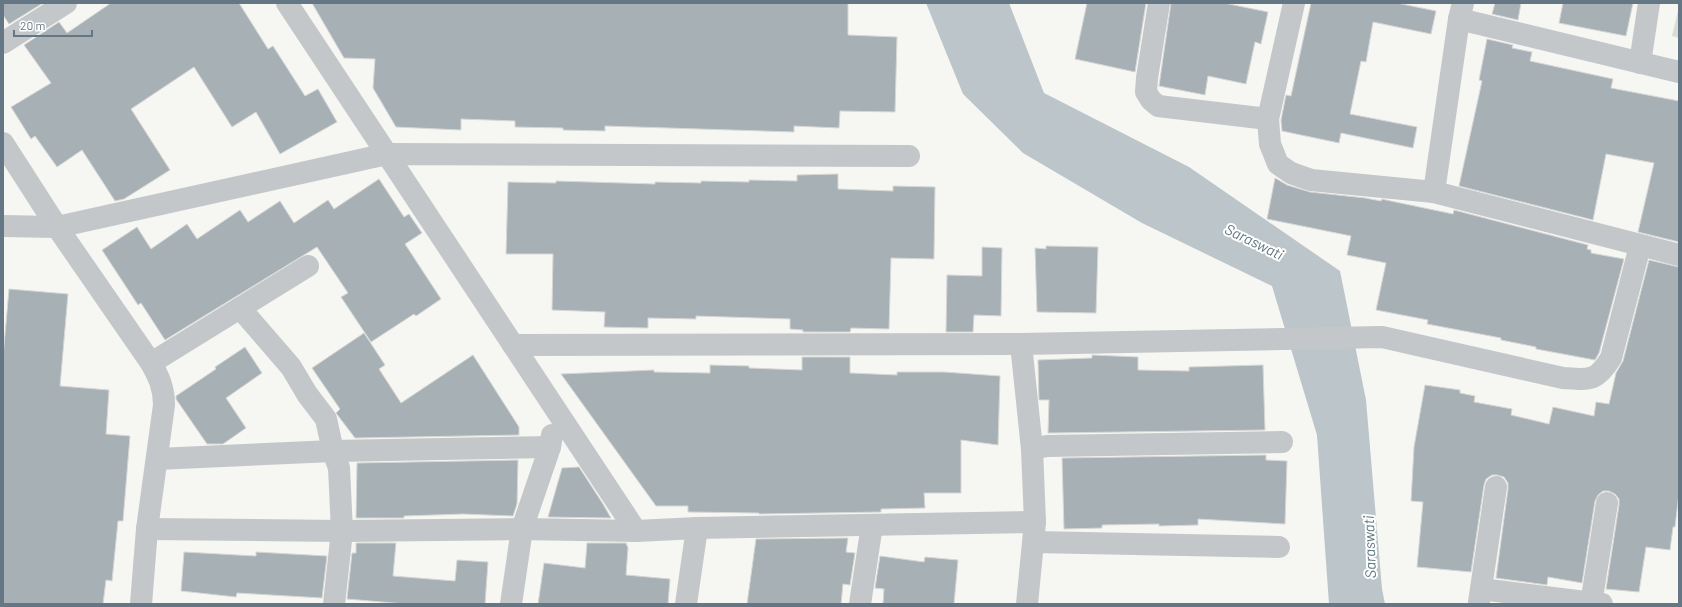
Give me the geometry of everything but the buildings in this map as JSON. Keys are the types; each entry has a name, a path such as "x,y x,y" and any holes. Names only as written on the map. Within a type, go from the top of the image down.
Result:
{"street":[{"path":"3,43 66,3"},
{"path":"287,3 636,532"},
{"path":"1159,3 1147,78 1146,92 1151,100 1158,106 1268,119"},
{"path":"1294,3 1268,119 1270,144 1278,164 1292,173 1312,180 1434,192 1679,255"},
{"path":"1640,63 1649,3"},
{"path":"1434,192 1461,11 1640,63 1679,72"},
{"path":"3,142 57,227 151,363 161,382 164,392 164,405 147,529 141,604"},
{"path":"3,226 57,227 387,154 909,156"},
{"path":"513,345 1021,344 1382,337 1563,378 1588,380 1602,371 1611,358 1640,246"},
{"path":"151,363 308,266"},
{"path":"240,308 291,367 307,394 326,419 333,451 339,468 342,531 334,604"},
{"path":"1021,344 1032,449 1034,532 1027,604"},
{"path":"511,604 522,529 550,447 557,411"},
{"path":"1032,449 1047,446 1282,442"},
{"path":"157,460 333,451 550,447"},
{"path":"1496,487 1480,596 1595,604 1607,503"},
{"path":"147,529 342,531 522,529 636,532 697,528 872,525 1034,532 1279,547"},
{"path":"860,604 872,525"},
{"path":"686,604 697,528"}],"shaded area":[{"path":"1679,7 1679,38 1672,36"}],"water":[{"name":"Saraswati","path":"926,3 1009,3 1044,93 1189,167 1340,271 1366,400 1382,589 1385,604 1329,604 1317,435 1272,286 1142,223 1023,153 963,94"}]}
